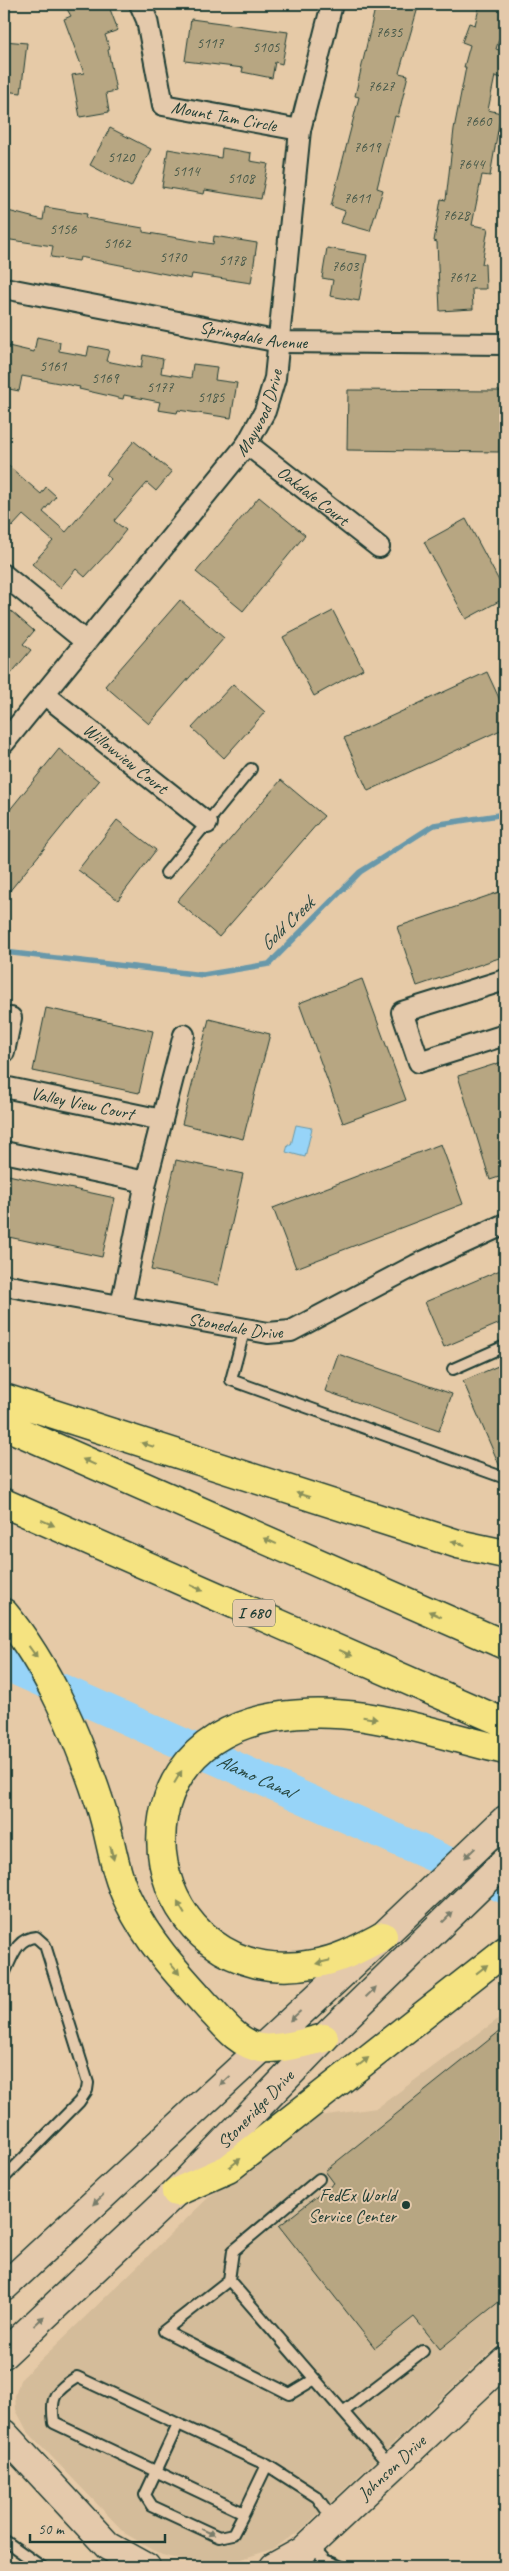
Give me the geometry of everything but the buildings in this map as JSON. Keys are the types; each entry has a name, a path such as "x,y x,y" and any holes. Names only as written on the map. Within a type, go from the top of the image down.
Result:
{"highway":[{"path":"4,1398 458,1544 505,1554"},
{"path":"4,1425 505,1645"},
{"name":"I 680","path":"4,1503 505,1723"},
{"path":"4,1613 37,1658 70,1725 101,1805 114,1860 128,1900 142,1926 163,1956 235,2036 261,2048 303,2044 324,2038"},
{"path":"383,1936 342,1958 312,1965 283,1966 255,1962 228,1953 205,1937 184,1915 169,1886 162,1855 161,1823 168,1794 182,1770 205,1747 234,1729 274,1717 322,1714 363,1716 403,1723 505,1750"},
{"path":"176,2192 228,2168 505,1952"}],"main road":[{"path":"4,2287 383,1936 505,1820"},
{"name":"Stoneridge Drive","path":"4,2354 176,2192 324,2038 505,1862"},
{"name":"Johnson Drive","path":"274,2567 310,2544 505,2361"},
{"path":"4,2434 108,2546 146,2567"}],"street":[{"name":"Mount Tam Circle","path":"140,4 147,20 163,105 300,130"},
{"name":"Maywood Drive","path":"4,743 247,444 265,411 275,378 280,342 300,130 332,4"},
{"name":"Springdale Avenue","path":"4,288 280,342 505,344"},
{"name":"Oakdale Court","path":"247,444 379,547"},
{"path":"4,575 85,641"},
{"name":"Willowview Court","path":"44,694 207,823"},
{"path":"505,980 402,1012 419,1062 505,1034"},
{"path":"4,1052 11,1018"},
{"path":"121,1306 146,1182 184,1035"},
{"name":"Valley View Court","path":"4,1087 162,1120"},
{"path":"4,1152 146,1182"},
{"name":"Stonedale Drive","path":"4,1286 268,1333 291,1331 416,1265 505,1224"}],"lane":[{"path":"166,873 251,769"},
{"path":"245,1328 231,1380 505,1478"},
{"path":"452,1369 505,1346"},
{"path":"4,1974 19,1944 27,1938 36,1937 45,1945 88,2083 87,2090 79,2102 4,2178"},
{"path":"315,2379 290,2394 164,2331 229,2280 233,2251 319,2179"},
{"path":"229,2280 392,2468"},
{"path":"343,2412 423,2351"},
{"path":"244,2513 54,2423 51,2404 58,2389 77,2377 267,2465 317,2497 335,2521"},
{"path":"178,2424 145,2495 152,2506 160,2510 219,2537 233,2534 267,2465"},
{"path":"4,2540 42,2567"},
{"path":"310,2544 325,2560 342,2567"}],"shaded area":[{"path":"505,2014 505,2338 300,2531 272,2549 242,2559 211,2563 183,2560 162,2555 126,2534 27,2431 16,2410 15,2396 20,2380 210,2196 312,2117 377,2108"}],"water":[{"path":"296,1125 312,1128 305,1157 286,1152 288,1145 291,1145"}],"waterway":[{"name":"Gold Creek","path":"4,952 203,975 269,964 360,872 434,825 505,814"},
{"name":"Alamo Canal","path":"4,1664 505,1888"}],"place":[{"name":"FedEx World Service Center","path":"406,2205"}]}
